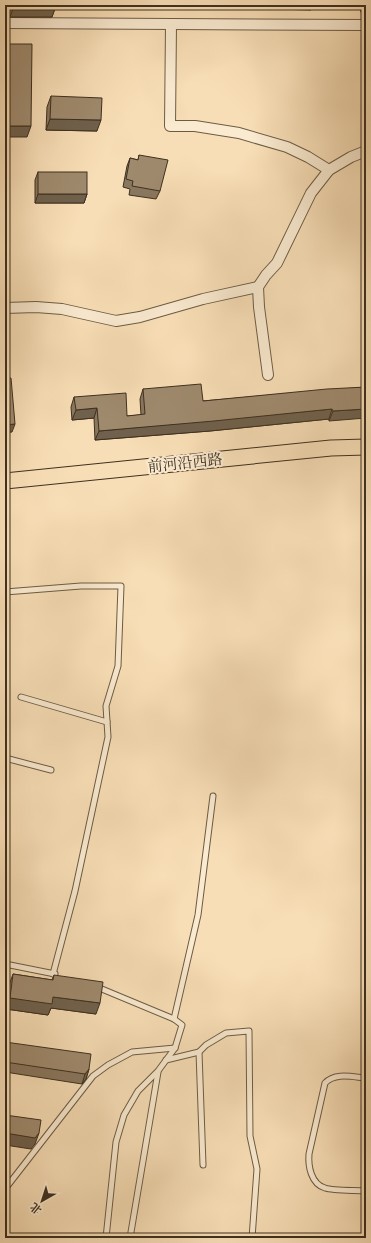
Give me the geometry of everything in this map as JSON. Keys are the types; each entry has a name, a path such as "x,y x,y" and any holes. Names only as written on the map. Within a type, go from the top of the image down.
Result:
{"main road":[{"name":"前河沿西路","path":"5,481 331,448 366,447"}],"street":[{"path":"365,5 366,10"},
{"path":"5,23 366,25"},
{"path":"171,24 170,126 195,126 239,133 287,147 308,157 329,170"},
{"path":"268,374 259,307 258,287 277,263 311,193 329,170 366,151"},
{"path":"5,308 36,307 62,309 116,321 140,317 203,299 258,287"}],"lane":[{"path":"5,592 81,586 121,586 118,666 106,706 108,737 80,868 54,974"},
{"path":"21,697 107,722"},
{"path":"5,758 51,770"},
{"path":"174,1019 198,915 213,796"},
{"path":"5,964 60,976"},
{"path":"94,986 174,1019 182,1025 175,1048 158,1071 138,1091 124,1115 116,1142 106,1238"},
{"path":"166,1060 199,1052 206,1045 226,1033 249,1031 250,1136 257,1169 252,1238"},
{"path":"5,1189 93,1076 108,1065 132,1052 175,1048"},
{"path":"199,1052 203,1165"},
{"path":"130,1238 158,1071"},
{"path":"366,1078 336,1076 325,1083 309,1154 311,1173 316,1182 324,1188 366,1191"}],"building":[{"path":"13,5 56,5 56,6 14,6"},
{"path":"5,44 32,44 31,126 5,126"},
{"path":"51,96 102,98 101,120 50,119"},
{"path":"139,155 168,160 160,191 132,186 133,181 126,179 130,158 138,160"},
{"path":"38,172 87,172 87,194 38,194"},
{"path":"5,378 11,378 15,424 5,425"},
{"path":"201,384 203,401 327,389 366,387 366,409 333,411 332,409 99,431 97,408 76,410 74,397 126,393 127,416 145,414 143,389"},
{"path":"13,974 53,980 54,975 103,982 100,1003 53,997 52,1004 10,998"},
{"path":"5,1042 91,1054 89,1069 85,1074 5,1062"},
{"path":"5,1115 41,1120 39,1133 35,1138 5,1133"}]}
